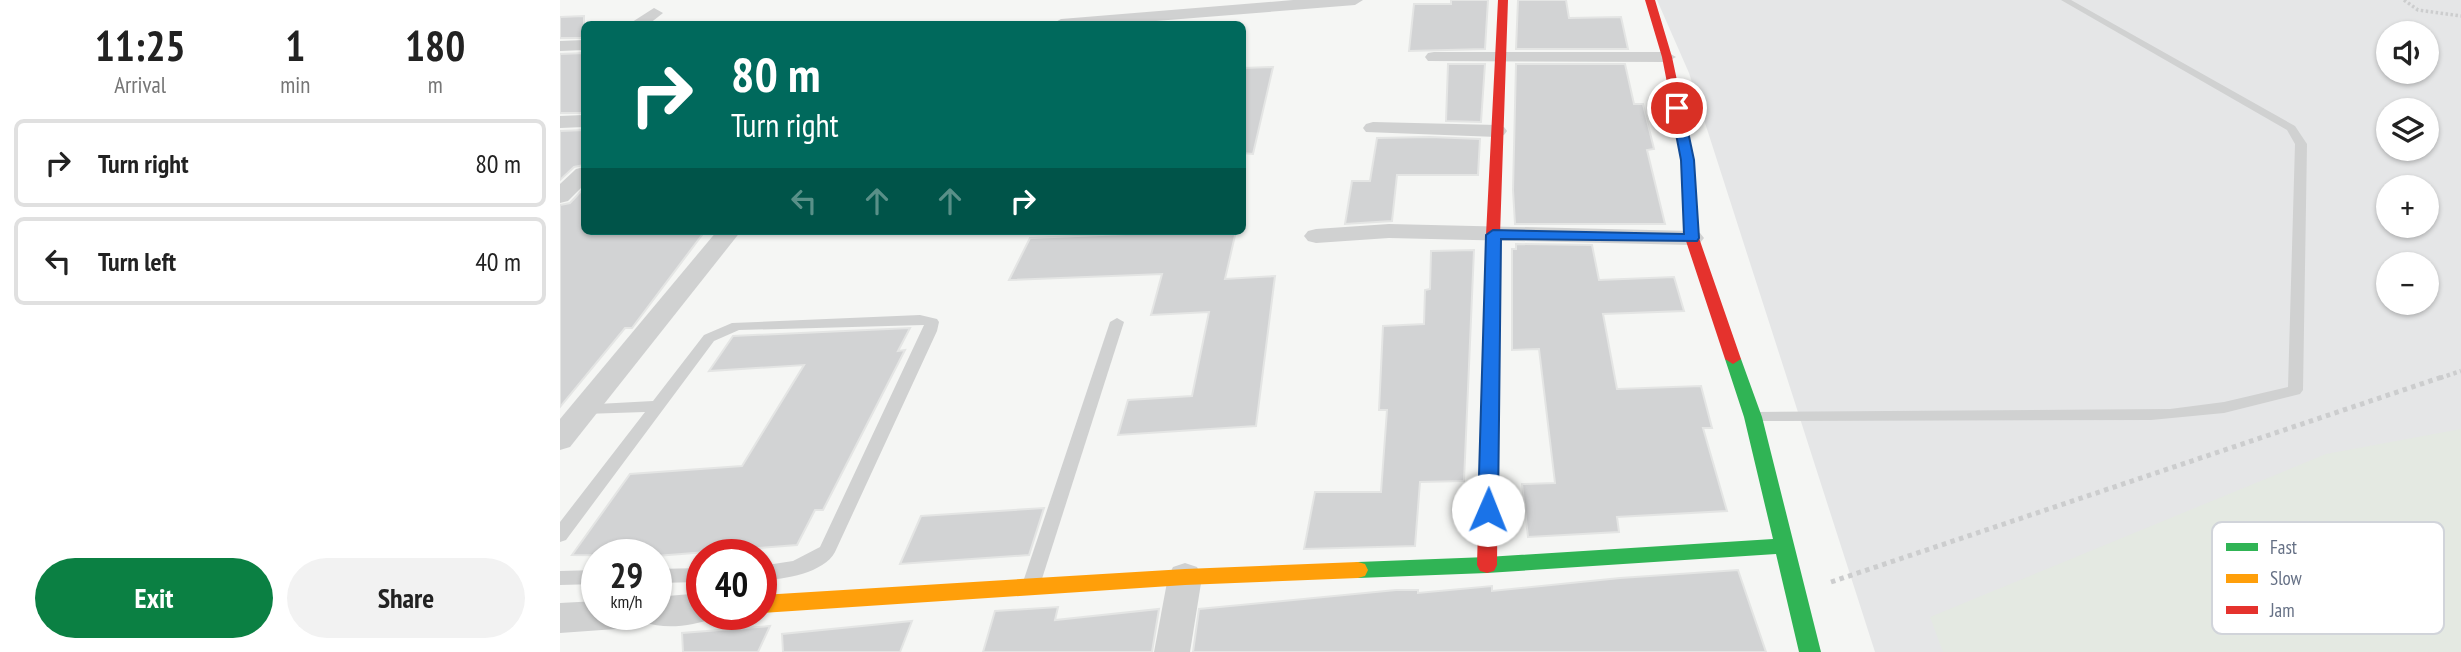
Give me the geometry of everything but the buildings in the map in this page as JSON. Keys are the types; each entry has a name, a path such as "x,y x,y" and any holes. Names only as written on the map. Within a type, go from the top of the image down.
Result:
{"street":[{"path":"1081,21 1169,8 1355,0"},
{"path":"1487,565 1493,235 1503,0"},
{"path":"1650,0 1667,57 1688,160 1692,238 1753,417 1810,652"},
{"path":"642,21 654,13"},
{"path":"560,46 581,46"},
{"path":"1434,57 1667,57"},
{"path":"560,122 581,121"},
{"path":"1373,128 1496,131"},
{"path":"560,196 581,177"},
{"path":"1316,236 1389,231 1692,238"},
{"path":"561,436 726,235"},
{"path":"777,603 1185,577 1487,565 1785,546"},
{"path":"1172,652 1185,577"},
{"path":"560,618 581,616"}],"lane":[{"path":"1753,417 2202,413 2254,403 2295,390 2301,144 2291,128 2065,0"},
{"path":"560,535 709,338 737,326 920,318 932,322 826,552 805,567 777,573"},
{"path":"1030,586 1117,322"},
{"path":"584,409 657,406"},
{"path":"560,578 581,577"}],"path":[{"path":"2404,0 2418,10 2461,16"},
{"path":"1832,594 1829,583 2461,371"}],"shaded area":[{"path":"1657,0 2461,0 2461,652 1875,652 1689,73"},
{"path":"2461,429 2461,652 1943,652 1930,617 2326,454"}],"traffic: fast":[{"path":"1733,359 1753,417 1810,652"},
{"path":"1358,570 1487,565 1785,546"}],"traffic: slow":[{"path":"777,603 1185,577 1358,570"}],"traffic: jam":[{"path":"1487,565 1493,235 1503,0"},
{"path":"1650,0 1667,57 1688,160 1692,238 1733,359"}],"route":[{"path":"1488,510 1493,235 1692,238 1688,160 1677,108"}]}
